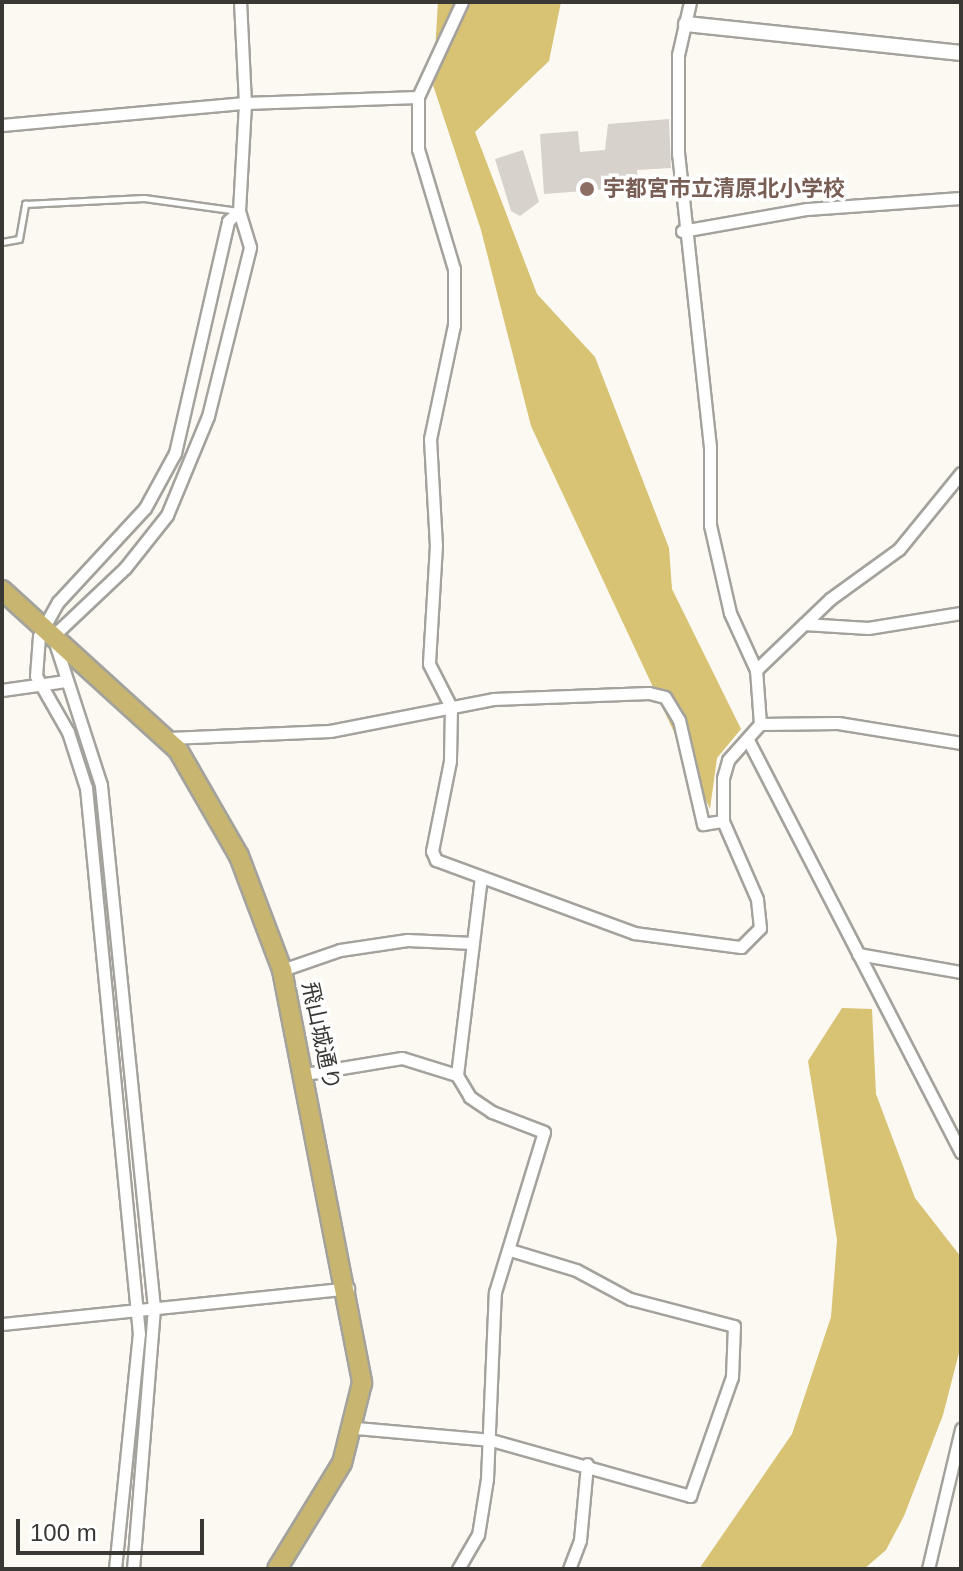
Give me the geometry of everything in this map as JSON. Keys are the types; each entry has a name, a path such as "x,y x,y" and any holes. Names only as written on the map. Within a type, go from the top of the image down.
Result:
{"highway":[{"name":"飛山城通り","path":"2,590 169,738 239,856 282,970 360,1347 356,1428 329,1489 279,1568"}],"street":[{"path":"47,630 146,545 190,475 247,265 250,233 239,211 245,103 240,2"},
{"path":"451,31 453,2"},
{"path":"462,2 418,97 418,149 454,269 454,325 430,439 436,545 429,664 451,707 450,761 432,851 436,860 634,933 741,947 760,928 757,899 723,821 728,760 760,724 756,670 715,553 710,447 682,231 676,86 690,2"},
{"path":"686,24 961,53"},
{"path":"2,125 245,103 418,97"},
{"path":"682,231 807,209 961,198"},
{"path":"115,1569 136,1310 86,788 68,732 41,684 47,630 145,508 175,453 228,221 239,211"},
{"path":"756,670 804,624 899,549 961,473"},
{"path":"804,624 868,628 961,613"},
{"path":"47,630 101,785 154,1308 133,1569"},
{"path":"2,690 65,681"},
{"path":"169,738 330,731 451,707 617,693 665,697 679,720 703,824 723,821"},
{"path":"760,724 838,723 961,743"},
{"path":"748,740 961,1152"},
{"path":"458,1569 478,1535 491,1440 495,1292 544,1132 492,1112 470,1097 457,1075 481,877"},
{"path":"282,970 340,950 407,940 473,943"},
{"path":"858,954 961,972"},
{"path":"305,1074 402,1058 457,1075"},
{"path":"356,1428 491,1440 587,1464 690,1496 732,1377 734,1326 630,1299 576,1270 510,1250"},
{"path":"2,1324 348,1288"},
{"path":"928,1569 961,1429"},
{"path":"569,1569 580,1540 587,1464"}],"lane":[{"path":"2,242 19,239 25,204 144,198 239,211"}],"shaded area":[{"path":"438,2 561,2 549,61 475,132 537,294 595,357 669,548 672,589 741,729 717,758 710,809 531,426 481,230 433,85"},
{"path":"842,1008 872,1009 876,1094 915,1198 961,1257 961,1345 943,1415 904,1516 886,1550 864,1569 699,1569 792,1434 831,1317 837,1240 808,1061"}],"building":[{"path":"669,119 671,168 637,170 638,187 544,194 540,134 578,131 580,152 605,150 608,124"},
{"path":"523,150 539,202 520,216 511,211 495,159"}],"place":[{"name":"宇都宮市立清原北小学校","path":"587,189"}]}
